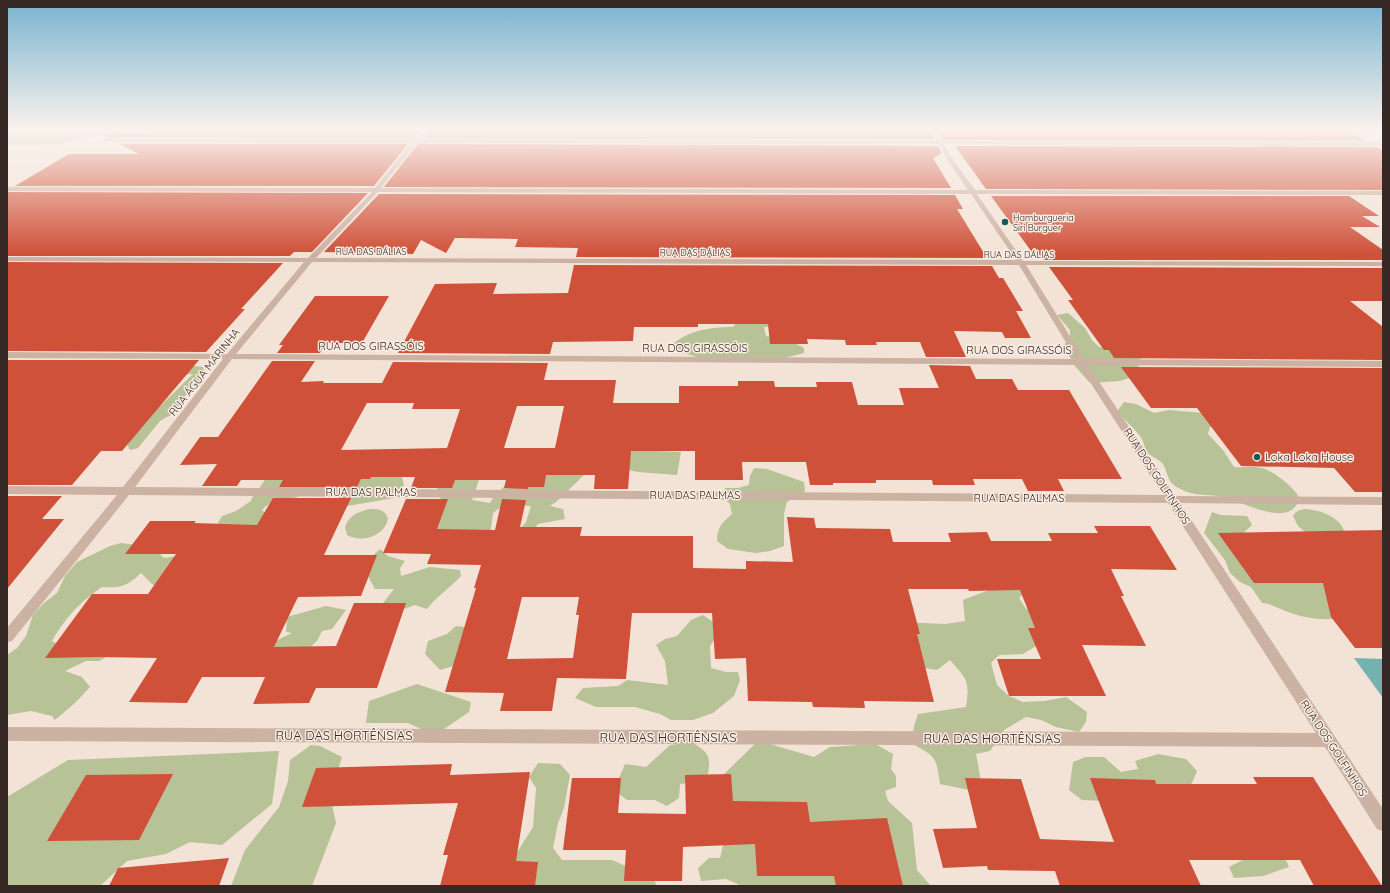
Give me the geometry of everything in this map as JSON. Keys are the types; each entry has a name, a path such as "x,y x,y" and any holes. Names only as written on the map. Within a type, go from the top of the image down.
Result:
{"street":[{"name":"RUA ÁGUA MARINHA","path":"7,637 127,490 229,357 311,259 376,190 391,171"},
{"name":"RUA DOS GOLFINHOS","path":"958,171 1021,263 1081,362 1383,823"},
{"path":"7,189 1383,193"},
{"name":"RUA DAS DÁLIAS","path":"7,259 1383,264"},
{"name":"RUA DOS GIRASSÓIS","path":"7,355 1383,364"},
{"name":"RUA DAS PALMAS","path":"7,490 1383,501"},
{"name":"RUA DAS HORTÊNSIAS","path":"7,734 1329,740"}],"green space":[{"path":"1068,313 1085,328 1092,340 1099,347 1146,356 1136,361 1141,374 1120,381 1090,383 1074,365 1064,345 1070,338 1070,330 1057,315"},
{"path":"737,314 777,327 764,327 766,336 791,341 804,348 804,353 780,359 700,358 681,352 673,344 679,339 693,332 733,327 737,322"},
{"path":"172,364 203,367 205,376 184,397 176,412 160,421 138,448 130,450 122,435 151,415 193,374 173,375"},
{"path":"1124,402 1136,404 1154,413 1169,410 1203,413 1215,426 1210,427 1208,434 1223,450 1234,467 1262,468 1277,476 1283,480 1299,497 1295,507 1288,512 1268,512 1220,496 1187,492 1174,485 1168,478 1163,464 1148,453 1140,436 1119,414 1118,410"},
{"path":"632,450 681,452 677,475 638,472 623,469"},
{"path":"754,468 767,469 804,482 805,491 787,502 784,514 784,546 770,551 756,553 728,549 717,541 718,532 721,526 732,514 730,504 722,497 725,488 738,488 749,485 750,476"},
{"path":"401,472 404,485 394,498 347,506 340,500 335,488 329,487 287,500 276,499 262,510 269,516 259,530 214,530 222,516 236,511 251,501 254,494 263,483 266,475"},
{"path":"586,473 550,506 563,509 565,519 538,524 531,534 512,538 526,522 531,506 505,504 493,513 491,529 485,536 428,540 441,500 436,485 438,475 480,477 472,500 490,503 513,476"},
{"path":"377,509 386,514 388,519 382,530 371,537 365,538 347,535 345,527 349,519 359,512"},
{"path":"1305,509 1324,513 1335,519 1340,523 1345,535 1305,532 1298,526 1293,516 1298,511"},
{"path":"1212,512 1221,515 1247,516 1252,525 1232,543 1334,574 1343,617 1325,619 1306,617 1262,603 1251,587 1240,582 1230,573 1225,560 1204,533"},
{"path":"121,543 153,547 164,558 179,556 163,590 153,585 141,573 132,581 119,587 102,587 86,599 62,625 52,641 56,643 123,648 99,661 86,661 65,671 82,677 90,687 76,702 55,720 52,716 31,711 7,715 7,655 17,648 26,636 33,615 44,603 57,593 65,576 77,562 110,546"},
{"path":"380,549 388,556 405,561 400,568 401,576 430,567 460,570 461,576 427,609 415,605 390,614 381,606 394,589 375,589 368,576 368,560"},
{"path":"1034,583 1019,598 1026,609 1043,614 1041,643 1023,654 999,655 991,663 997,685 1009,696 1023,702 1044,701 1066,697 1087,712 1086,722 1079,732 1056,727 1041,720 1026,717 1004,730 990,751 976,754 981,781 969,790 940,784 936,762 926,751 911,743 914,726 918,714 966,707 968,691 966,681 950,660 937,670 912,666 902,622 945,624 965,621 963,600 989,590"},
{"path":"326,606 346,610 332,629 322,631 317,641 298,658 264,659 275,641 292,633 286,632 287,617"},
{"path":"703,615 716,624 720,632 710,646 711,668 726,672 738,672 740,680 734,696 713,713 693,720 671,720 660,714 635,707 596,707 575,698 583,688 618,686 627,680 668,685 665,661 656,645 665,639 677,636 691,620"},
{"path":"456,626 474,628 460,664 440,670 425,654 428,641 447,634"},
{"path":"417,684 471,702 469,712 444,729 421,729 408,723 366,723 369,701"},
{"path":"692,742 702,749 707,755 709,762 708,774 692,783 680,784 679,798 667,806 655,800 627,800 614,790 625,764 646,767 670,745"},
{"path":"755,744 770,744 814,757 830,747 860,745 877,745 893,754 891,769 896,776 896,787 885,791 888,801 912,823 917,870 931,886 855,886 846,838 742,805 724,796 724,774"},
{"path":"311,745 320,746 342,757 330,795 336,823 312,886 231,886 245,850 279,807 288,781 290,760"},
{"path":"279,751 272,804 222,845 190,842 166,854 127,861 100,886 7,886 7,797 68,760"},
{"path":"1158,754 1186,759 1197,771 1189,790 1105,801 1082,800 1069,790 1073,762 1086,757 1104,757 1121,772 1138,769 1135,761"},
{"path":"538,763 560,764 570,775 564,808 558,823 553,848 562,860 612,860 655,881 656,886 519,886 507,868 533,827 536,788 529,777"},
{"path":"727,828 822,860 842,886 742,886 726,879 701,881 698,868 709,858 720,858"},
{"path":"1282,851 1289,867 1263,876 1234,878 1229,867 1252,855"}],"water":[{"path":"1354,658 1383,659 1383,698"}],"building":[{"path":"41,171 386,171 374,186 15,186"},
{"path":"397,171 941,171 951,188 384,187"},
{"path":"973,171 1383,171 1383,190 986,189"},
{"path":"7,192 368,193 312,252 294,252 290,256 7,256"},
{"path":"379,194 955,195 963,209 957,209 987,258 576,257 578,248 515,247 518,239 455,238 446,253 421,240 413,254 324,252"},
{"path":"991,196 1349,196 1379,216 1362,216 1380,227 1350,227 1383,250 1383,260 1044,260 1040,255 1034,255"},
{"path":"7,262 283,263 241,309 245,309 206,352 7,351"},
{"path":"574,265 992,266 999,278 1003,278 1023,311 1016,311 1031,338 1005,338 1002,332 954,331 966,357 926,357 920,342 876,342 877,345 846,345 845,340 807,339 808,344 770,344 768,324 698,324 698,327 634,327 633,341 553,342 550,354 398,353 435,284 497,283 493,294 568,293"},
{"path":"1049,267 1383,268 1383,301 1350,301 1383,327 1383,360 1114,358 1109,350 1104,350 1068,300 1073,300"},
{"path":"315,296 389,296 362,343 326,343 320,353 277,353 283,345 279,345"},
{"path":"7,360 199,360 122,451 101,451 72,485 7,485"},
{"path":"272,361 315,361 301,382 324,381 323,383 382,383 393,362 548,363 544,380 616,380 613,403 679,403 679,386 738,386 738,381 774,381 775,387 817,387 816,382 852,382 858,405 904,405 899,388 939,388 929,365 970,366 976,379 1012,379 1018,390 1069,390 1122,479 1058,479 1064,491 1028,491 1022,479 973,479 975,485 933,485 932,480 876,480 876,483 833,483 833,485 810,485 806,462 742,462 743,480 695,480 695,451 631,451 628,489 594,489 595,475 546,475 544,487 528,487 528,489 504,488 506,480 455,480 452,488 411,488 415,477 371,477 370,479 361,479 357,487 279,487 283,480 241,480 237,486 202,486 217,464 180,465 200,437 218,437","holes":["367,403 414,403 412,409 460,409 447,448 341,450","517,406 564,406 555,448 504,448"]},
{"path":"1121,367 1383,368 1383,492 1355,492 1334,468 1241,466 1197,408 1151,408"},
{"path":"7,496 62,496 42,519 64,519 7,589"},
{"path":"273,498 351,498 324,555 377,555 361,596 298,597 274,647 336,646 354,603 406,603 377,688 316,688 309,703 253,704 265,677 202,677 187,703 129,702 157,658 45,658 92,594 148,594 176,554 125,554 150,521 196,521 194,523 257,525"},
{"path":"406,499 448,499 437,529 495,530 502,499 526,500 520,527 582,527 580,536 693,536 693,568 746,569 746,561 793,562 787,517 814,518 816,528 890,529 893,542 951,542 948,533 987,532 991,541 1052,541 1048,533 1098,533 1094,526 1150,526 1177,570 1111,569 1124,596 1121,596 1146,646 1082,645 1106,696 1009,696 997,659 1041,659 1028,628 1035,628 1020,590 969,591 968,589 908,589 920,634 917,634 934,702 864,701 865,708 813,707 812,702 748,701 746,658 715,659 712,613 632,613 626,679 557,678 552,711 500,711 504,693 445,692 476,588 474,588 481,565 427,564 431,554 383,553","holes":["522,597 579,597 576,615 579,615 573,658 507,659"]},
{"path":"1383,530 1383,648 1355,648 1331,617 1323,583 1254,583 1218,533"},
{"path":"452,764 450,775 530,772 516,861 538,862 535,886 440,886 448,855 443,855 458,803 302,807 316,768"},
{"path":"173,774 139,840 47,841 86,775"},
{"path":"731,774 733,801 807,802 810,822 887,818 903,886 836,886 834,876 757,876 755,844 683,847 682,881 624,881 626,850 563,850 572,778 621,778 618,813 686,814 685,775"},
{"path":"1253,777 1313,777 1382,886 1314,886 1300,860 1189,860 1201,886 1060,886 1055,871 988,870 987,866 943,868 933,829 977,828 965,778 1021,779 1040,839 1114,842 1090,778 1155,780 1156,784 1257,784"},
{"path":"229,858 219,886 109,886 118,868"}],"place":[{"name":"Hamburgueria Siri Burguer","path":"1005,222"},
{"name":"Loka Loka House","path":"1257,457"}]}
